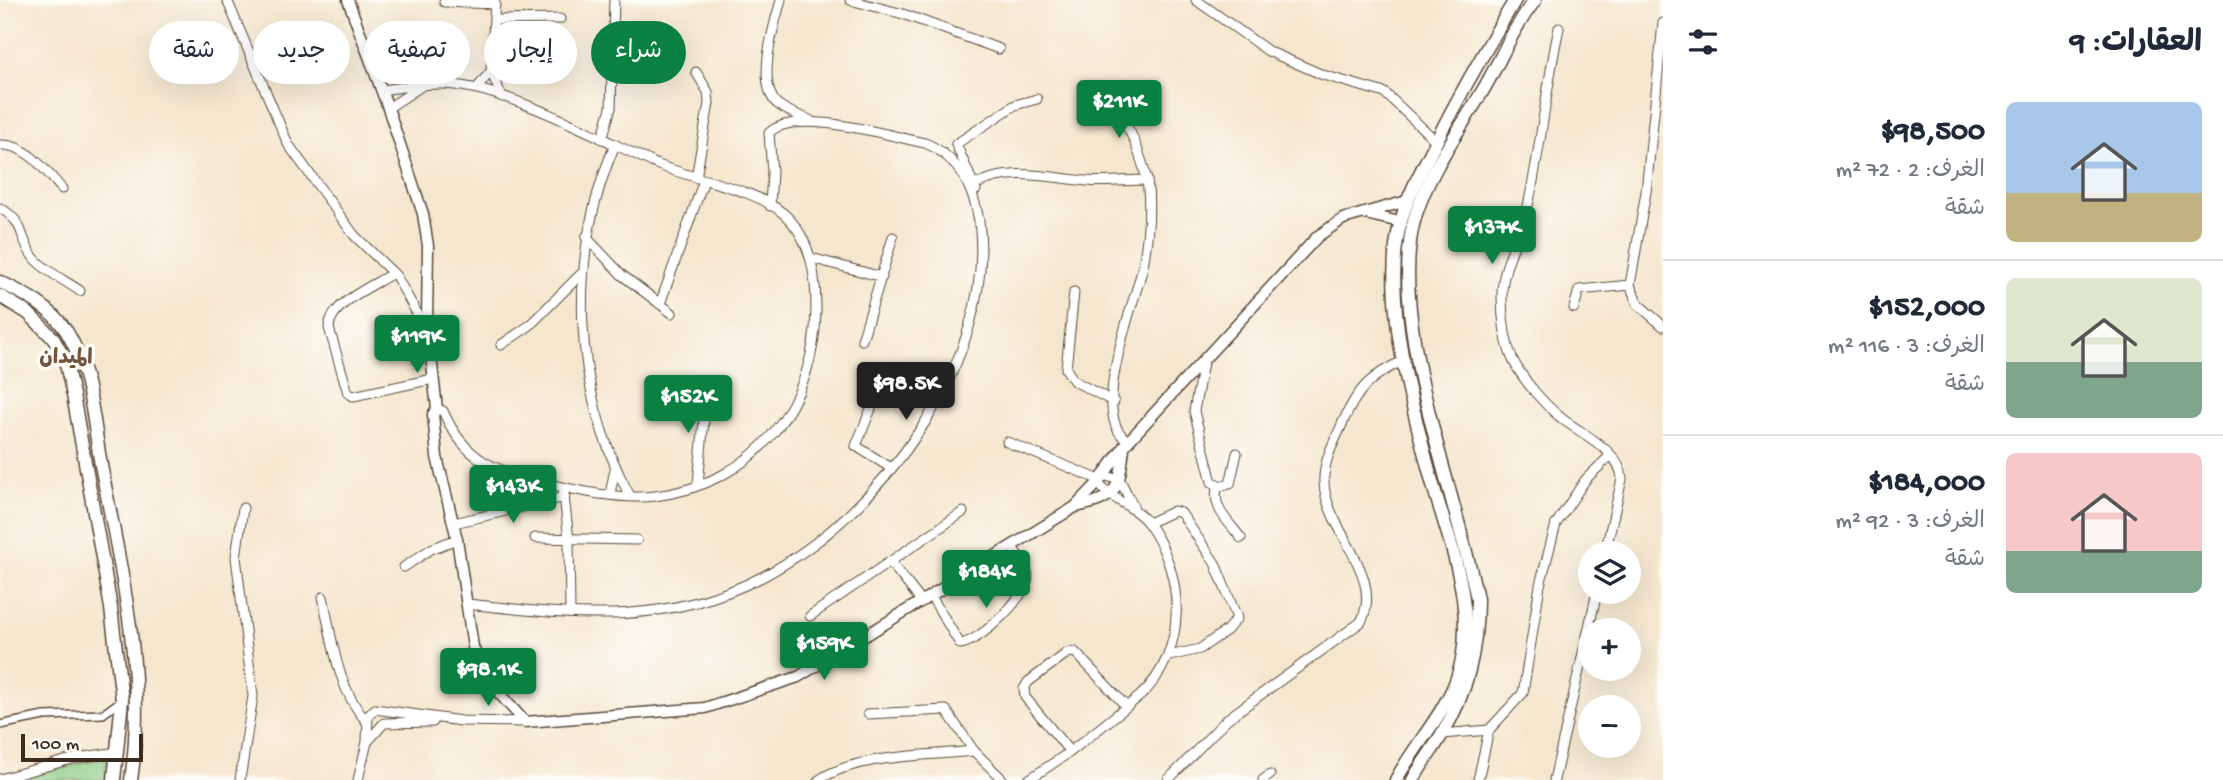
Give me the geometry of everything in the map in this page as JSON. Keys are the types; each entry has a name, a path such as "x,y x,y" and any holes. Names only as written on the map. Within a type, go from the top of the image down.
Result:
{"main road":[{"path":"1413,780 1442,734 1473,663 1477,599 1430,473 1405,360 1394,284 1400,222 1418,173 1515,0"},
{"path":"1395,780 1433,723 1456,680 1465,628 1466,572 1408,307 1411,236 1423,193 1476,102 1506,43 1535,0"},
{"path":"1461,94 1476,102"},
{"path":"0,282 52,314 66,331 86,379 131,619 136,682 131,780"},
{"path":"0,296 42,324 65,360 103,558 122,700 114,780"},
{"path":"117,752 133,750"},
{"path":"1385,780 1408,757"}],"street":[{"path":"227,0 288,144 354,235 393,273 419,317 427,321"},
{"path":"348,0 424,214 428,246 427,321 437,410 433,414 437,457 454,523 473,647 487,680 525,722"},
{"path":"602,139 610,117 614,0"},
{"path":"781,0 766,70 767,85 777,105 812,121 925,143 937,148 964,177 976,202"},
{"path":"850,0 903,14 999,49"},
{"path":"1196,0 1268,51 1323,75 1385,93 1436,141"},
{"path":"444,2 495,2 495,20 560,19"},
{"path":"1663,23 1643,216 1630,285 1638,304 1663,326"},
{"path":"1559,28 1548,78 1532,189 1505,274 1502,297 1513,361 1542,400 1559,417 1611,455 1621,470 1622,479 1608,541"},
{"path":"660,304 700,179 709,103 708,92 696,72"},
{"path":"477,88 484,80"},
{"path":"382,90 425,84 477,88 502,97 770,206 793,223 811,258 816,328 803,379 793,405 762,448 741,466 698,484 655,496 564,492 517,476 478,458 459,443 443,411 437,410"},
{"path":"388,108 425,84"},
{"path":"496,84 502,97"},
{"path":"1074,507 1109,496 1120,480 1126,443 1117,428 1114,402 1115,363 1142,269 1149,227 1147,180 1137,143 1125,119 1102,94"},
{"path":"467,604 617,616 647,613 686,604 762,577 846,517 891,468 935,403 968,336 982,265 975,185 956,144 1015,105 1037,99"},
{"path":"770,206 772,172 769,133 777,126 812,121"},
{"path":"0,145 17,147 37,162 62,190"},
{"path":"615,145 594,198 581,274 585,353 599,421 615,469 630,495"},
{"path":"975,185 997,177 1052,175 1089,181 1147,180"},
{"path":"368,742 380,725 390,722 525,722 646,715 722,704 808,673 1074,507 1100,479 1126,443 1318,236 1343,219 1407,201"},
{"path":"0,208 21,226 27,249 38,262 80,291"},
{"path":"1365,214 1400,222"},
{"path":"586,237 622,275 672,313"},
{"path":"862,340 893,237"},
{"path":"811,258 882,277"},
{"path":"393,273 337,309 329,319 348,393 353,396 433,379"},
{"path":"501,345 529,327 581,274"},
{"path":"1574,308 1579,290 1630,285"},
{"path":"1074,292 1066,369 1074,381 1114,402"},
{"path":"1168,780 1227,719 1361,622 1367,605 1363,583 1355,558 1328,506 1324,483 1325,466 1351,405 1366,384 1383,368 1405,360"},
{"path":"1203,363 1194,411 1209,478 1218,485 1230,484 1237,453"},
{"path":"881,384 856,446 891,468"},
{"path":"698,484 707,388"},
{"path":"1007,442 1100,479 1120,480"},
{"path":"1478,780 1489,730 1524,694 1540,585 1556,524 1586,480 1611,455"},
{"path":"610,494 615,469"},
{"path":"1100,479 1109,496 1134,509"},
{"path":"1028,780 1070,752 1150,687 1169,656 1177,605 1168,558 1147,523 1134,509 1120,480"},
{"path":"1218,485 1215,494 1219,510 1241,538"},
{"path":"564,492 569,540 570,613"},
{"path":"454,523 564,492"},
{"path":"240,780 253,696 236,557 243,508"},
{"path":"1147,523 1174,510 1181,513 1215,563 1237,613 1237,618 1227,629 1199,649 1169,656"},
{"path":"810,616 963,512"},
{"path":"535,538 637,540"},
{"path":"404,567 431,549 457,539"},
{"path":"891,562 926,599 960,644 965,644 987,629 1019,599 1025,589 1026,570 1012,547"},
{"path":"323,597 343,682 353,706 367,722"},
{"path":"1554,780 1594,604"},
{"path":"1070,752 1025,697 1024,689 1028,682 1067,653 1075,652 1126,706"},
{"path":"0,724 44,716 103,714 122,700"},
{"path":"358,780 368,742 367,722 371,712 378,708 461,721"},
{"path":"868,714 946,710 974,751 1003,780"},
{"path":"1442,734 1489,730"},
{"path":"819,780 833,772 868,762 974,751"},
{"path":"0,779 72,759 117,752"}],"green space":[{"path":"107,757 106,780 0,780"}],"district":[{"name":"الميدان","path":"66,359"}]}
